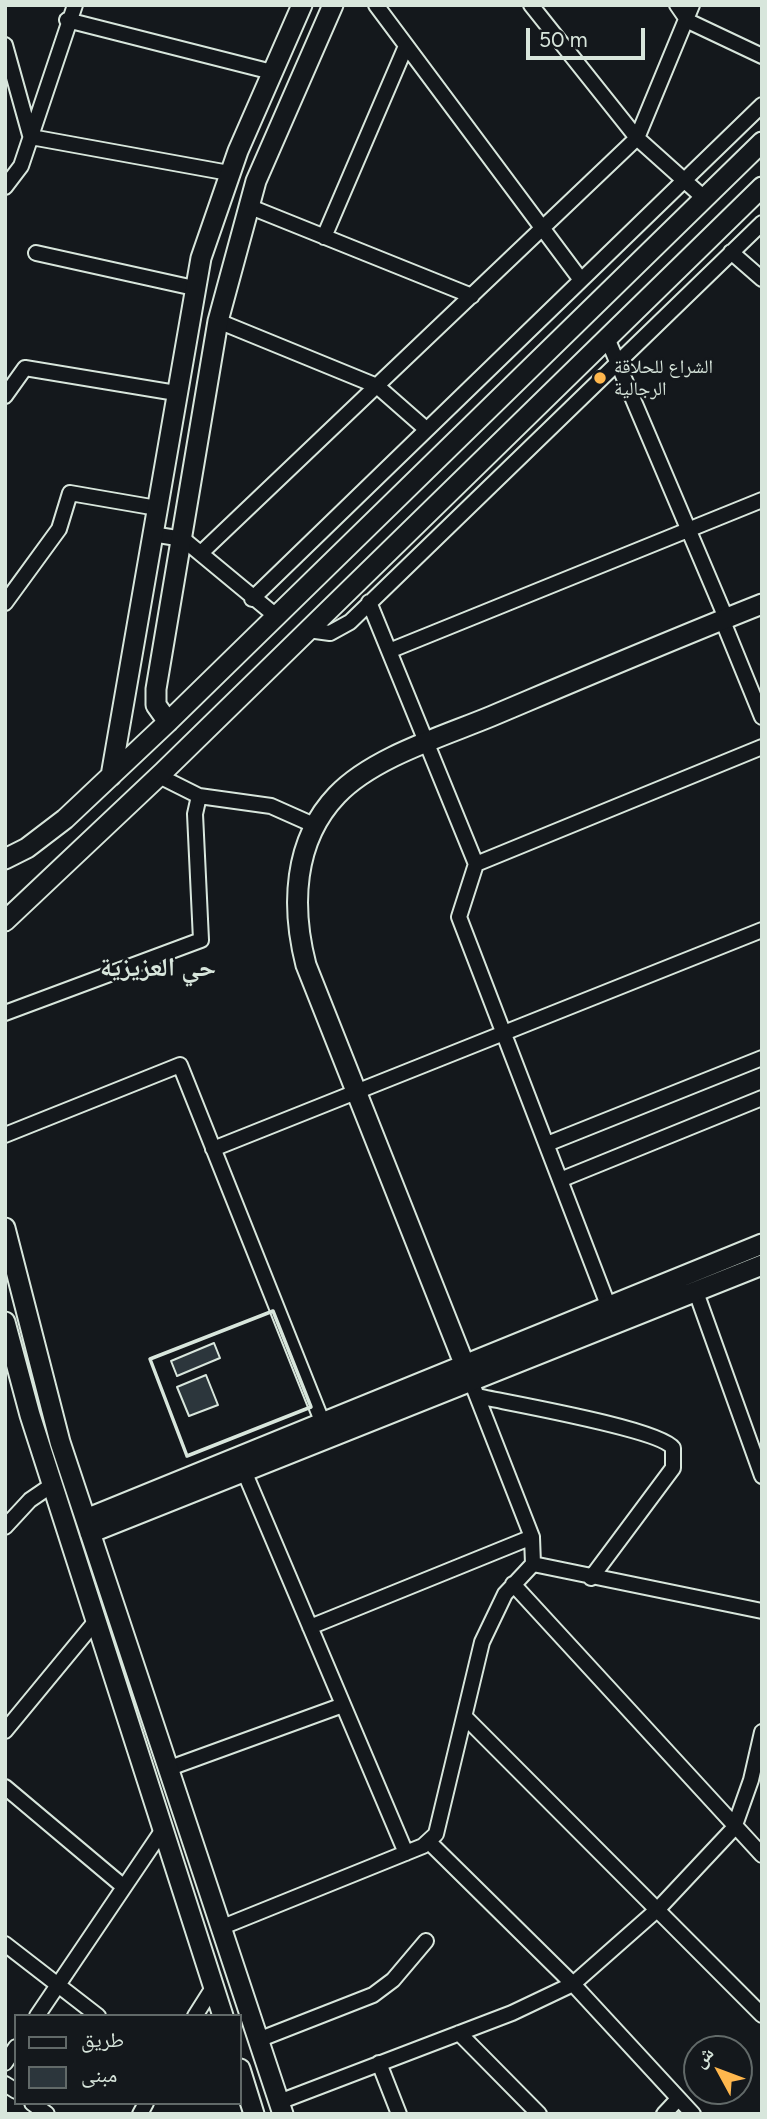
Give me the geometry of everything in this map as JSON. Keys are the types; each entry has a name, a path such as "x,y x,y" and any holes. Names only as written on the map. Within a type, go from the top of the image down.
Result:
{"street":[{"path":"5,187 21,166 67,20 75,5"},
{"path":"111,776 194,288 206,238 229,173 302,5"},
{"path":"168,722 156,705 155,698 218,321 248,206 333,5"},
{"path":"376,5 581,280"},
{"path":"531,5 637,138 686,178 704,198"},
{"path":"677,5 688,21 762,56"},
{"path":"201,553 637,138 688,21 692,5"},
{"path":"67,20 272,72"},
{"path":"5,45 31,137"},
{"path":"324,237 406,46"},
{"path":"252,599 762,106"},
{"path":"31,137 229,173"},
{"path":"5,859 50,831 111,776 762,142"},
{"path":"5,921 159,776 762,187"},
{"path":"248,206 471,296"},
{"path":"308,630 330,633 339,630 762,223"},
{"path":"36,253 194,288"},
{"path":"731,253 762,279"},
{"path":"218,321 377,386 426,429"},
{"path":"607,338 690,529 762,717"},
{"path":"5,396 26,368 176,393"},
{"path":"5,603 59,529 70,493 157,508"},
{"path":"389,651 762,500"},
{"path":"152,534 183,539 252,599 276,616"},
{"path":"369,602 476,864 459,917 608,1305"},
{"path":"220,1928 429,1842 438,1828 486,1632 513,1584 533,1564 532,1537 356,1091 300,940 299,877 302,859 316,827 336,796 367,771 427,743 762,604"},
{"path":"476,864 762,747"},
{"path":"159,776 199,796 271,806 316,827"},
{"path":"5,1013 201,940 195,814 199,796"},
{"path":"213,1149 762,930"},
{"path":"547,1144 762,1058"},
{"path":"5,1135 180,1065 322,1421"},
{"path":"560,1180 762,1098"},
{"path":"5,1228 60,1442 281,2108 379,2063 459,2034 535,2003 573,1984 657,1909 734,1828 751,1780 762,1732"},
{"path":"88,1526 322,1421 471,1380 608,1305 762,1244"},
{"path":"88,1526 244,1472 762,1265"},
{"path":"696,1292 762,1476"},
{"path":"7,1334 19,1382 95,1622 222,2014"},
{"path":"471,1380 665,1440 673,1448 673,1468 591,1578"},
{"path":"244,1472 405,1853"},
{"path":"5,1528 30,1500 52,1485"},
{"path":"310,1627 532,1537"},
{"path":"533,1564 762,1611"},
{"path":"513,1584 734,1828 762,1855"},
{"path":"5,1731 95,1622"},
{"path":"167,1769 343,1705"},
{"path":"465,1717 762,2015"},
{"path":"5,1787 124,1887"},
{"path":"38,2014 164,1828"},
{"path":"429,1842 573,1984 693,2114"},
{"path":"258,2040 373,1994 393,1980 426,1941"},
{"path":"5,1944 95,2014"},
{"path":"196,2014 214,1986"},
{"path":"459,2034 539,2114"},
{"path":"379,2063 399,2114"},
{"path":"242,2081 253,2113"},
{"path":"664,2114 678,2099"}],"building":[{"path":"214,1343 220,1358 177,1376 171,1361"},
{"path":"206,1375 218,1405 189,1416 177,1387"}],"wall":[{"path":"273,1311 311,1407 187,1456 150,1359 273,1311"}],"place":[{"name":"الشراع للحلاقة الرجالية","path":"600,378"}],"district":[{"name":"حي العزيزية","path":"158,968"}]}
